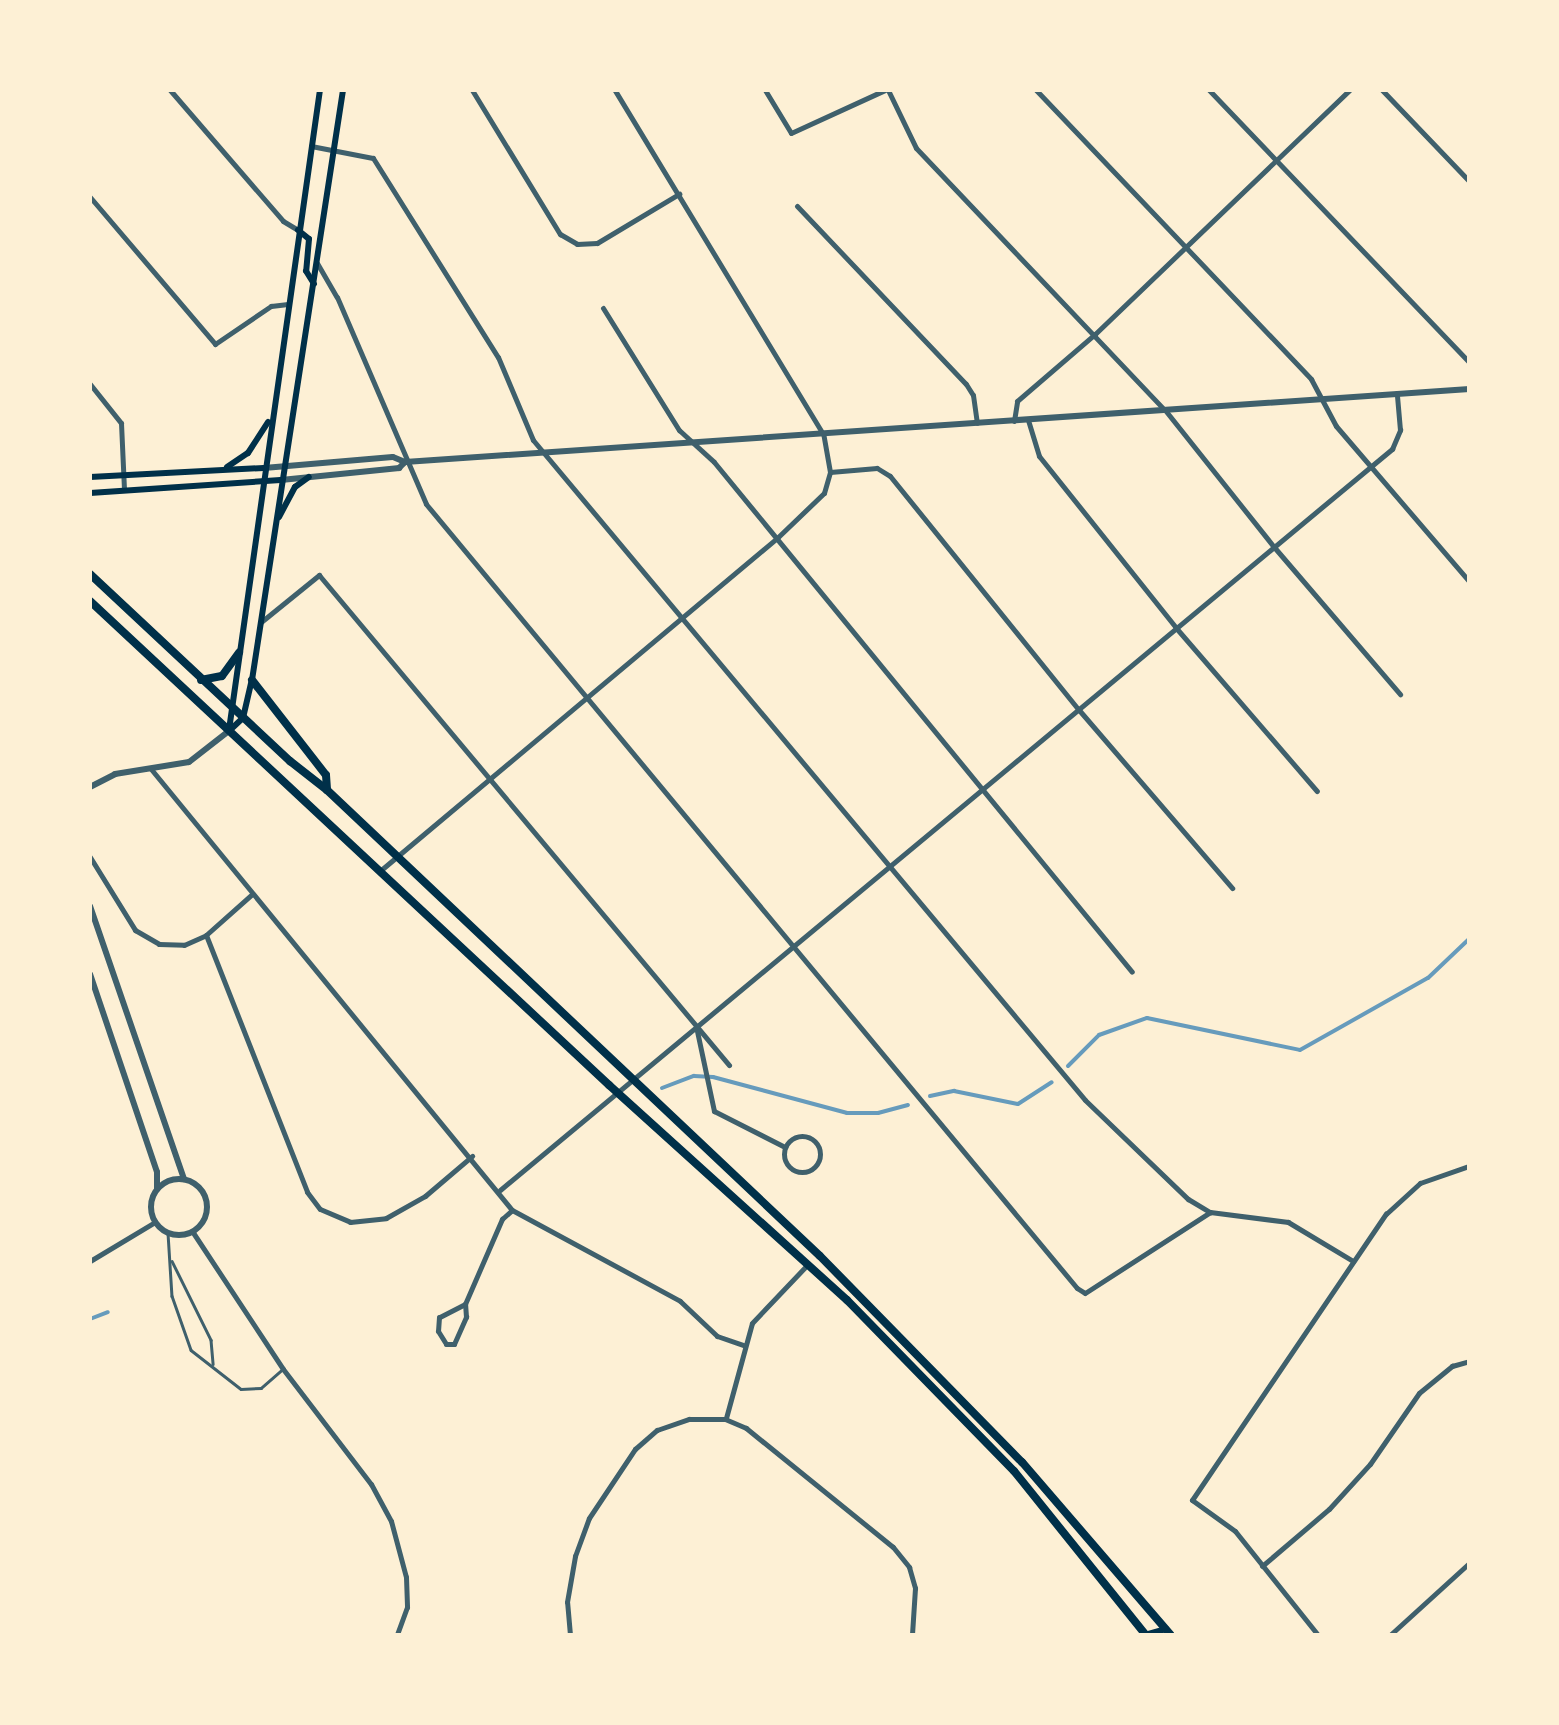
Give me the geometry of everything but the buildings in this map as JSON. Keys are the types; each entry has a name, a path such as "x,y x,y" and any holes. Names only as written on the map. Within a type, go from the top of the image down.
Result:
{"main road":[{"path":"229,731 320,90"},
{"path":"229,731 243,718 252,680 342,90"},
{"path":"298,230 309,239 306,272 314,284"},
{"path":"221,470 248,453 272,414"},
{"path":"90,477 264,468"},
{"path":"276,522 290,494 309,477"},
{"path":"90,493 282,480"},
{"path":"90,574 201,680 327,790 820,1256 1022,1462 1167,1633"},
{"path":"90,601 618,1093 809,1263 1014,1471 1146,1635 1167,1633"},
{"path":"201,680 222,676 239,653"},
{"path":"252,680 326,775 327,790"}],"street":[{"path":"170,90 283,222 298,230"},
{"path":"472,90 560,234 576,244 597,243 679,194"},
{"path":"381,870 488,776 777,538 824,492 830,472 823,434 616,90"},
{"path":"765,90 791,133 886,90 916,148 1166,410 1274,548 1400,694"},
{"path":"1036,90 1311,379 1336,426 1469,581"},
{"path":"1209,90 1469,362"},
{"path":"1014,421 1014,406 1030,390 1095,334 1349,90"},
{"path":"1382,90 1469,180"},
{"path":"311,146 362,154 380,166 498,357 533,440 1084,1100 1188,1198 1210,1212 1288,1222 1352,1261"},
{"path":"90,198 216,344 271,306 288,304"},
{"path":"797,206 966,384 973,395 977,423"},
{"path":"318,263 337,297 426,504 583,697 1085,1292 1210,1212"},
{"path":"604,308 680,430 697,443 777,538 1132,972"},
{"path":"90,384 121,423 124,490"},
{"path":"264,468 393,457 406,462 546,454 1469,389"},
{"path":"500,1190 1392,449 1400,430 1396,393"},
{"path":"1028,420 1038,456 1177,628 1317,791"},
{"path":"282,480 399,468 406,462"},
{"path":"830,472 877,468 890,476 1078,710 1232,888"},
{"path":"261,622 319,574 730,1065"},
{"path":"90,787 115,774 189,762 229,731"},
{"path":"151,769 500,1190 512,1210 680,1300 717,1336 743,1346"},
{"path":"90,857 142,936 168,946 206,935 251,894"},
{"path":"90,906 184,1179"},
{"path":"206,935 307,1192 320,1209 350,1222 386,1218 425,1196 472,1156"},
{"path":"90,974 157,1172 157,1189 150,1206 155,1222 168,1233 192,1231 204,1219 206,1202 199,1187 184,1179 172,1179 157,1189"},
{"path":"696,1027 714,1111 785,1147"},
{"path":"795,1138 809,1138 818,1148 818,1161 808,1171 794,1171 785,1161 785,1147 795,1138"},
{"path":"1318,1635 1235,1531 1192,1500 1352,1261 1401,1197 1442,1172 1469,1166"},
{"path":"465,1304 439,1318 438,1330 446,1344 454,1344 466,1318 465,1304 502,1219 512,1210"},
{"path":"90,1261 155,1222"},
{"path":"192,1231 283,1368 371,1484 391,1521 406,1577 407,1607 397,1635"},
{"path":"725,1419 752,1323 809,1263"},
{"path":"1262,1566 1329,1509 1370,1464 1419,1393 1452,1366 1469,1361"},
{"path":"570,1635 567,1602 589,1518 635,1450 657,1430 689,1419 725,1419 746,1428 894,1547 909,1567 915,1588 912,1635"},
{"path":"1390,1635 1469,1563"}],"lane":[{"path":"168,1233 178,1318 191,1350 229,1383 251,1390 261,1388 283,1368"},
{"path":"172,1260 211,1340 213,1366"}],"waterway":[{"path":"1068,1066 1099,1035 1147,1018 1300,1050 1428,978 1469,939"},
{"path":"662,1088 694,1076 713,1077 847,1113 878,1113 908,1105"},
{"path":"930,1096 954,1091 1018,1104 1052,1082"},
{"path":"90,1319 108,1312"}]}
